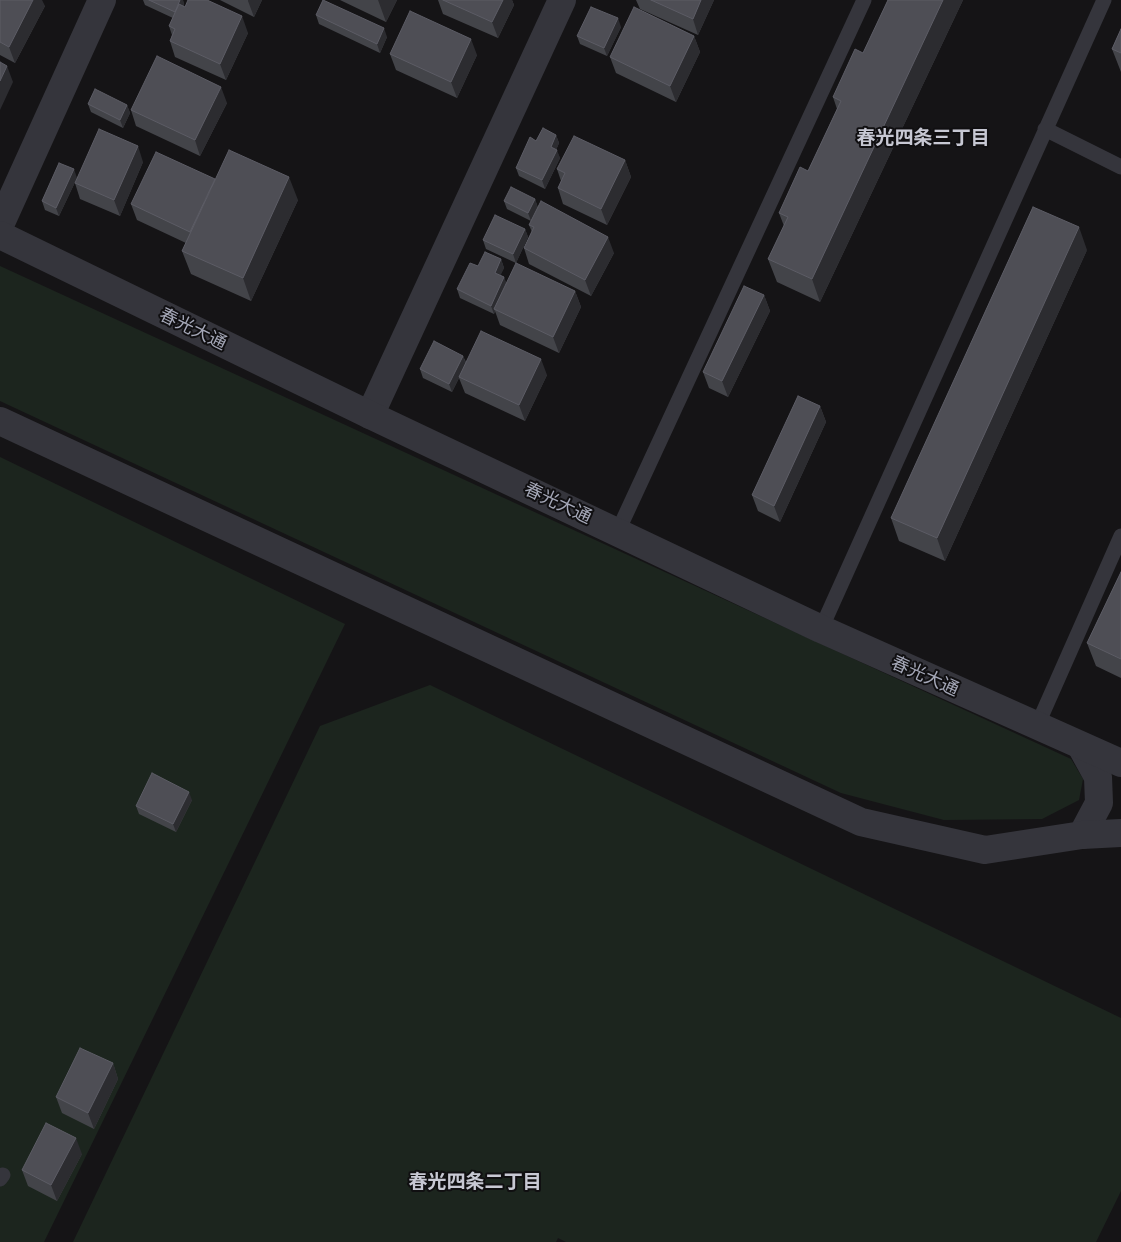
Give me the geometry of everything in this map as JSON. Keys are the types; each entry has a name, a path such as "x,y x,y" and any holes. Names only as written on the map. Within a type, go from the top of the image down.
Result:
{"street":[{"path":"0,224 102,0"},
{"path":"370,415 562,0"},
{"name":"春光大通","path":"0,235 370,415 618,531 821,629 1121,763"},
{"path":"0,421 861,822 985,850 1082,835 1121,833"},
{"path":"1081,746 1098,777 1099,802 1082,835"}],"lane":[{"path":"618,531 864,0"},
{"path":"821,629 1104,0"},
{"path":"1045,129 1121,166"},
{"path":"1037,726 1121,536"}],"shaded area":[{"path":"0,266 1071,759 1083,779 1079,800 1042,819 944,820 841,793 0,401"},
{"path":"0,457 345,624 44,1242 0,1242"},
{"path":"430,685 1121,1018 1121,1191 1096,1242 566,1242 558,1238 556,1242 73,1242 320,726"}],"building":[{"path":"0,0 33,0 9,47 0,42"},
{"path":"149,0 180,0 175,12"},
{"path":"188,0 207,0 242,16 220,64 170,41 175,29 169,26 179,4 185,7"},
{"path":"323,0 384,28 377,44 316,15"},
{"path":"443,0 503,0 492,22"},
{"path":"651,0 701,0 693,19"},
{"path":"888,0 943,0 812,279 768,259 788,217 779,213 800,167 808,171 841,101 833,97 855,49 863,53"},
{"path":"591,7 618,18 604,48 577,36"},
{"path":"634,7 694,36 670,86 610,57"},
{"path":"410,11 471,39 451,82 390,54"},
{"path":"1121,29 1121,53 1112,49"},
{"path":"157,56 221,87 195,140 131,110"},
{"path":"0,62 7,66 0,81"},
{"path":"95,89 127,105 120,120 88,104"},
{"path":"543,128 556,135 551,147 557,150 542,180 516,168 530,137 536,141"},
{"path":"99,129 138,146 114,200 75,183"},
{"path":"574,136 625,160 601,209 558,188 565,173 557,169"},
{"path":"229,150 289,177 243,278 182,251"},
{"path":"156,152 215,179 190,232 131,204"},
{"path":"59,163 74,169 56,208 42,201"},
{"path":"511,187 535,199 528,213 504,201"},
{"path":"541,201 608,237 585,280 524,248 534,227 529,225"},
{"path":"1033,207 1079,227 937,538 891,518"},
{"path":"495,215 525,229 513,254 483,240"},
{"path":"485,252 501,259 495,273 504,277 491,306 457,289 470,263 478,266"},
{"path":"516,263 575,291 553,337 494,309"},
{"path":"744,286 764,295 722,381 703,372"},
{"path":"481,331 541,359 519,405 459,377"},
{"path":"434,341 463,356 449,384 420,369"},
{"path":"798,396 820,406 774,506 752,495"},
{"path":"1121,572 1121,659 1087,643"},
{"path":"152,773 189,792 173,824 136,806"},
{"path":"80,1048 113,1063 88,1113 56,1097"},
{"path":"46,1123 76,1138 51,1185 22,1170"}],"district":[{"name":"春光四条三丁目","path":"923,138"},
{"name":"春光四条二丁目","path":"475,1182"}]}
